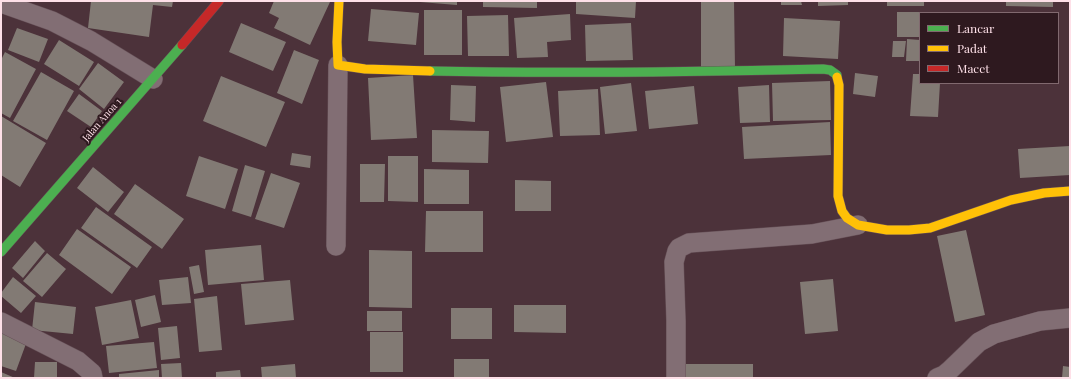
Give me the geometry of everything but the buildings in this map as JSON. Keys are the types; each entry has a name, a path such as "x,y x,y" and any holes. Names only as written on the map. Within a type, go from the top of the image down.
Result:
{"street":[{"name":"Jalan Anoa 1","path":"1,252 153,79 219,1"},
{"path":"336,246 339,1"},
{"path":"1,3 52,20 91,41 153,79"},
{"path":"338,65 365,69 477,72 830,70 837,75 839,85 838,196 842,211 847,218 858,225"},
{"path":"676,378 674,262 677,250 680,248 689,244 812,234 858,225 887,230 930,228 1011,200 1044,193 1070,190"},
{"path":"937,378 950,370 979,342 994,334 1040,321 1070,318"},
{"path":"1,322 78,361 92,373 93,378"}],"traffic: fast":[{"path":"1,252 182,45"},
{"path":"430,71 626,72 823,69 830,70 837,75 837,77"}],"traffic: slow":[{"path":"339,1 337,42 338,65 365,69 430,71"},
{"path":"837,77 839,85 838,196 842,211 847,218 858,225 887,230 930,228 1011,200 1044,193 1070,191"}],"traffic: jam":[{"path":"182,45 219,1"}]}
